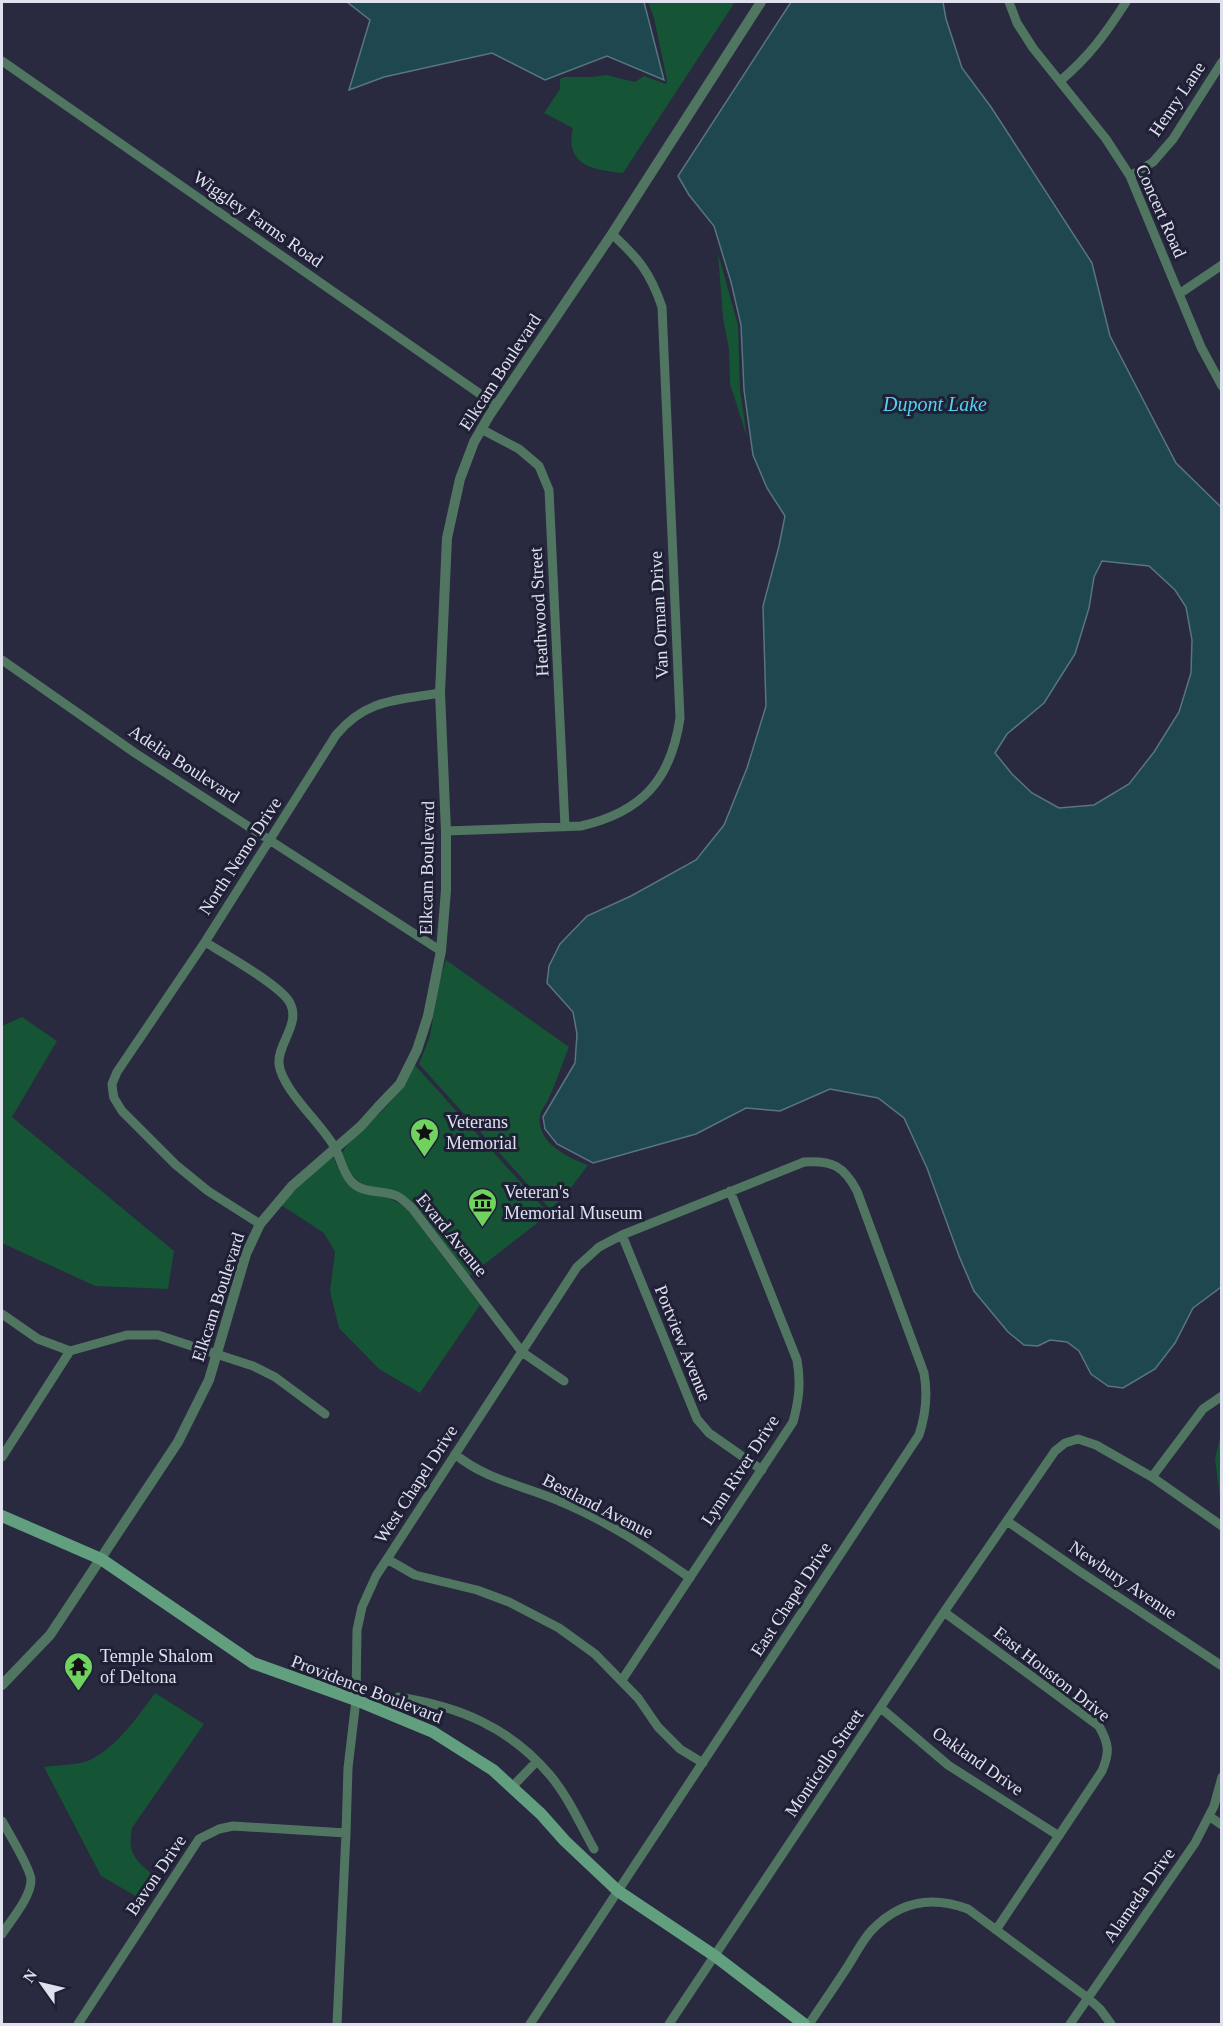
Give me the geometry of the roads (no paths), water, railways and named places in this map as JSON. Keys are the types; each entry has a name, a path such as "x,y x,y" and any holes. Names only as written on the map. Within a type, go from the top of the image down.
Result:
{"main road":[{"name":"Providence Boulevard","path":"2,1516 100,1559 253,1664 356,1700 433,1732 493,1770 618,1891 715,1956 807,2025"}],"street":[{"name":"Elkcam Boulevard","path":"2,1685 50,1635 178,1442 209,1380 246,1254 260,1224 291,1186 361,1126 400,1084 417,1050 428,1016 441,951 446,890 440,693 447,538 460,479 474,442 495,405 612,234 760,2"},
{"name":"Concert Road","path":"1010,2 1017,23 1033,48 1106,139 1130,176 1201,347 1221,386"},
{"path":"1060,81 1075,69 1101,41 1126,2"},
{"name":"Wiggley Farms Road","path":"2,62 495,405"},
{"name":"Henry Lane","path":"1130,176 1153,162 1173,139 1221,62"},
{"name":"Van Orman Drive","path":"446,831 565,827 603,821 638,802 656,784 669,763 676,742 680,718 662,307 648,273 636,256 612,234"},
{"path":"1179,294 1221,265"},
{"name":"Heathwood Street","path":"482,429 519,449 539,466 549,490 565,827"},
{"name":"Adelia Boulevard","path":"2,660 135,753 441,951"},
{"name":"North Nemo Drive","path":"260,1224 208,1191 176,1165 122,1110 113,1094 112,1084 117,1072 205,942 336,735 347,722 367,708 391,701 440,693"},
{"name":"Evard Avenue","path":"205,942 268,982 291,1003 290,1031 279,1064 287,1084 335,1148 349,1179 358,1187 399,1197 412,1208 522,1352 564,1381"},
{"name":"West Chapel Drive","path":"337,2025 348,1768 356,1700 358,1622 376,1576 577,1267 599,1247 622,1235 804,1162 823,1161 834,1165"},
{"name":"East Chapel Drive","path":"530,2025 919,1435 925,1418 927,1388 924,1373 857,1191 850,1178 834,1165"},
{"name":"Lynn River Drive","path":"622,1680 793,1422 799,1397 800,1377 796,1360 730,1191"},
{"name":"Portview Avenue","path":"622,1235 689,1405 697,1419 709,1433 762,1470"},
{"path":"2,1314 38,1339 70,1351 127,1335 158,1335 253,1366 274,1377 325,1414"},
{"path":"2,1457 70,1351"},
{"path":"1152,1477 1203,1409 1221,1396"},
{"path":"1007,1521 1055,1451 1065,1443 1078,1439 1096,1445 1152,1477 1221,1526"},
{"name":"Bestland Avenue","path":"455,1454 488,1474 561,1501 610,1526 690,1578"},
{"name":"Monticello Street","path":"669,2025 1007,1521"},
{"name":"Newbury Avenue","path":"1007,1521 1079,1572 1221,1666"},
{"path":"387,1559 415,1575 477,1590 509,1602 559,1628 595,1654 638,1698 658,1727 680,1749 703,1763"},
{"name":"East Houston Drive","path":"944,1612 1099,1726 1107,1740 1108,1758 1102,1771 996,1930"},
{"name":"Providence Boulevard","path":"398,1696 430,1701 483,1722 506,1734 550,1774 594,1849"},
{"name":"Oakland Drive","path":"880,1708 948,1765 1059,1836"},
{"path":"512,1787 537,1761"},
{"name":"Alameda Drive","path":"1070,2025 1195,1843 1209,1816 1221,1778"},
{"path":"1209,1816 1221,1825"},
{"name":"Bavon Drive","path":"78,2025 199,1839 219,1829 233,1826 346,1833"},
{"path":"2,1934 25,1899 31,1880 3,1827"},
{"path":"807,2025 870,1933 887,1916 911,1905 927,1901 953,1904 968,1909 1088,1998 1112,2025"}],"water":[{"path":"347,2 644,2 664,80 607,56 545,80 492,53 384,77 349,90 370,20"},
{"name":"Dupont Lake","path":"791,2 943,2 946,19 962,68 991,107 1092,263 1110,336 1176,463 1221,507 1221,1287 1193,1308 1175,1343 1155,1369 1123,1388 1108,1386 1091,1374 1079,1351 1067,1342 1050,1340 1038,1346 1024,1345 1008,1332 974,1291 927,1168 904,1118 878,1098 830,1089 780,1111 746,1108 696,1134 593,1163 557,1144 545,1129 543,1117 575,1063 577,1034 573,1012 547,983 549,966 560,944 587,916 631,896 696,860 724,825 747,768 766,706 763,606 785,516 767,488 753,455 744,390 741,325 714,226 689,195 678,176","holes":["1102,561 1149,566 1175,590 1186,607 1192,640 1191,673 1179,712 1154,752 1129,784 1094,805 1059,808 1032,793 995,753 1007,734 1044,703 1075,654 1089,608 1094,577"]}],"place":[{"name":"Veterans Memorial","path":"425,1158"},
{"name":"Veteran's Memorial Museum","path":"483,1228"},
{"name":"Temple Shalom of Deltona","path":"79,1692"}]}
